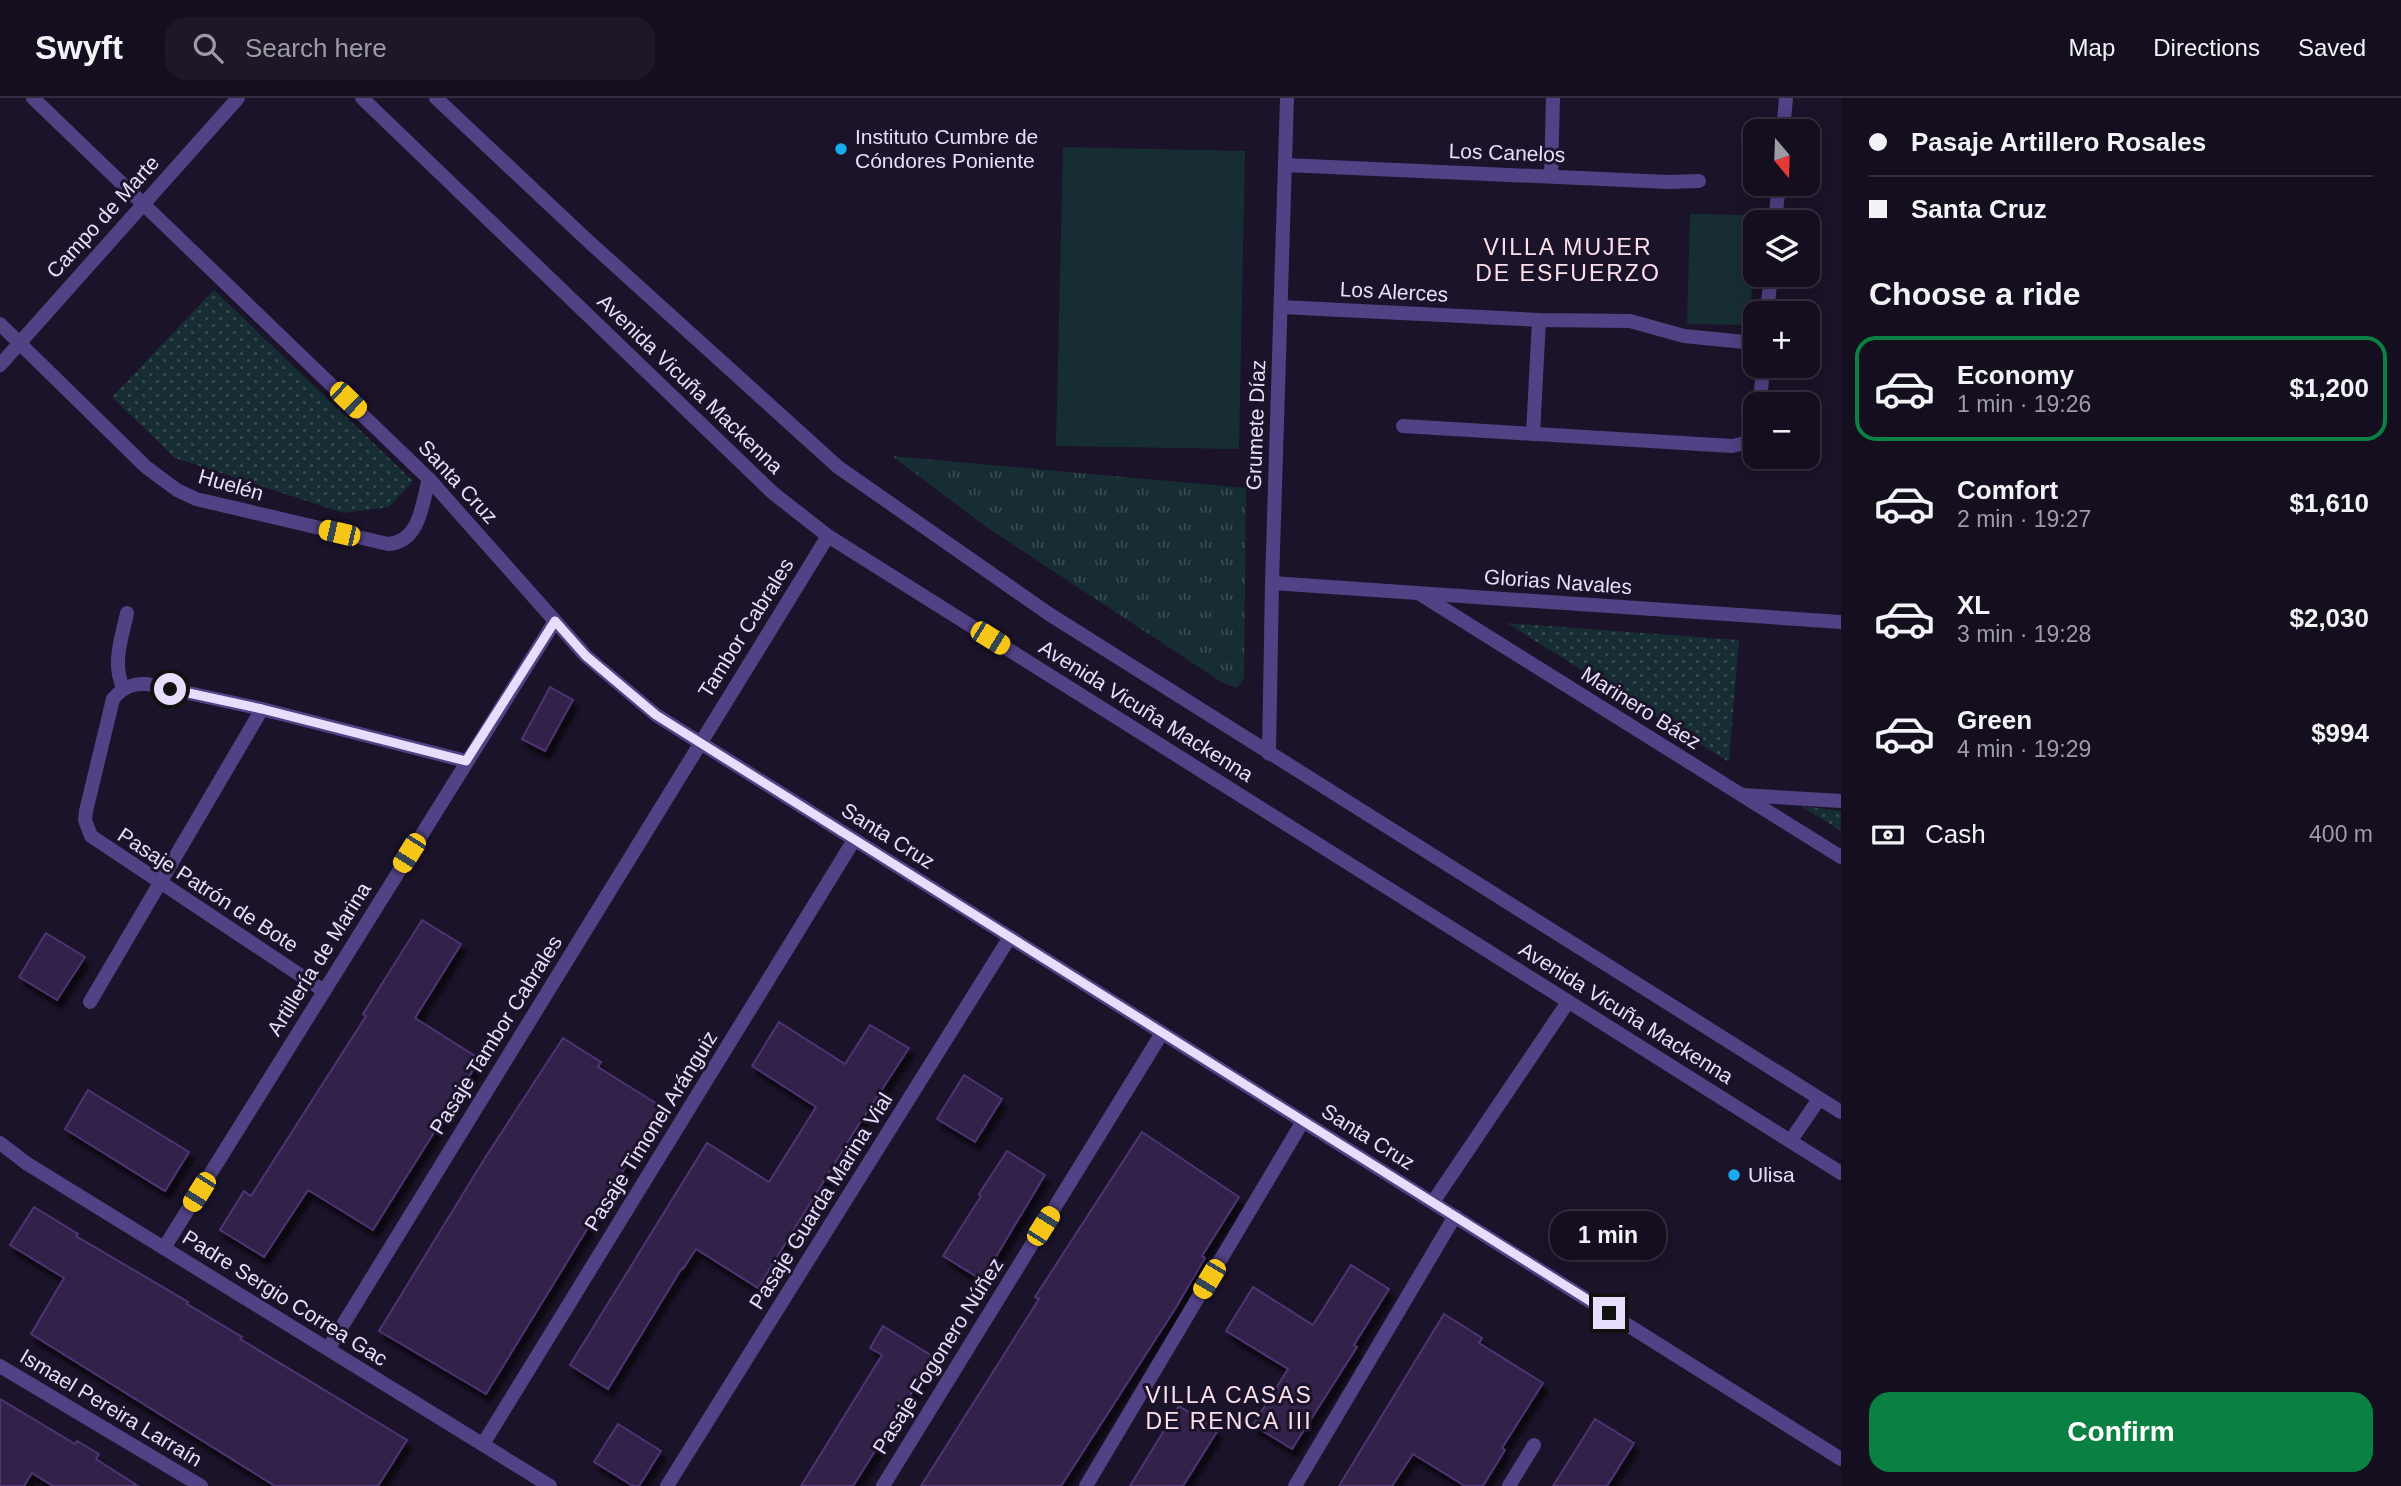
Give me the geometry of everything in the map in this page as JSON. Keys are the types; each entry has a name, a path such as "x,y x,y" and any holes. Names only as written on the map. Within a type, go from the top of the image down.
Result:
{"street":[{"name":"Santa Cruz","path":"33,98 429,479 586,656 656,715 1841,1459"},
{"name":"Campo de Marte","path":"0,365 238,98"},
{"name":"Avenida Vicuña Mackenna","path":"362,98 773,493 828,536 1841,1173"},
{"name":"Avenida Vicuña Mackenna","path":"436,98 586,239 838,467 1029,601 1841,1112"},
{"name":"Grumete Díaz","path":"1269,754 1287,98"},
{"path":"1551,176 1553,98"},
{"path":"1784,119 1786,98"},
{"name":"Los Canelos","path":"1285,165 1669,182 1699,181"},
{"name":"Los Alerces","path":"1281,307 1539,320 1630,321 1684,336 1743,342"},
{"path":"1534,434 1539,320"},
{"name":"Huelén","path":"0,324 146,467 177,490 196,499 395,544 411,534 416,525 429,479"},
{"path":"1403,426 1732,446 1743,444"},
{"name":"Tambor Cabrales","path":"700,743 828,536"},
{"name":"Glorias Navales","path":"1272,583 1841,622"},
{"name":"Marinero Báez","path":"1419,593 1841,858"},
{"path":"127,613 117,662 118,675 124,689 131,685 147,684 262,709 466,761"},
{"name":"Artillería de Marina","path":"164,1248 555,621"},
{"name":"Pasaje Patrón de Bote","path":"124,689 118,693 111,707 85,820 91,836 324,991"},
{"path":"90,1002 262,709"},
{"name":"Pasaje Tambor Cabrales","path":"328,1349 700,743"},
{"path":"1741,795 1841,801"},
{"name":"Pasaje Timonel Aránguiz","path":"483,1444 854,840"},
{"name":"Pasaje Guarda Marina Vial","path":"667,1486 1010,937"},
{"path":"1433,1202 1568,1002"},
{"name":"Pasaje Fogonero Núñez","path":"883,1486 1162,1033"},
{"path":"1791,1140 1819,1099"},
{"path":"1086,1486 1303,1121"},
{"name":"Padre Sergio Correa Gac","path":"0,1143 26,1163 550,1486"},
{"path":"1295,1486 1455,1216"},
{"name":"Ismael Pereira Larraín","path":"0,1366 201,1486"},
{"path":"1509,1486 1534,1445"}],"green space":[{"path":"1063,147 1245,151 1239,449 1056,446"},
{"path":"1690,214 1743,215 1743,287 1752,287 1751,301 1743,301 1743,325 1687,324"},
{"path":"214,290 413,481 389,507 344,513 175,458 112,397"},
{"path":"892,456 1246,488 1244,678 1237,688 1223,683 985,526"},
{"path":"1507,623 1739,640 1729,762"},
{"path":"1801,806 1841,811 1841,831"}],"building":[{"path":"550,687 573,700 545,751 522,739"},
{"path":"422,920 461,944 415,1018 480,1059 373,1230 308,1190 264,1257 220,1230 244,1191 251,1196 366,1016 363,1014"},
{"path":"46,933 85,957 57,1000 19,977"},
{"path":"779,1022 845,1064 870,1025 909,1048 758,1288 696,1249 608,1389 570,1365 707,1143 769,1182 816,1107 752,1066"},
{"path":"563,1038 601,1062 598,1067 662,1107 486,1394 379,1331 485,1158"},
{"path":"964,1075 1002,1099 975,1142 937,1119"},
{"path":"88,1090 189,1152 165,1191 65,1129"},
{"path":"1142,1132 1239,1197 1202,1256 1205,1258 1175,1309 1061,1486 921,1486 1039,1299 1035,1297"},
{"path":"1007,1151 1045,1175 982,1280 943,1256"},
{"path":"34,1207 78,1234 76,1236 188,1302 187,1304 242,1337 240,1339 407,1440 378,1486 275,1486 31,1334 64,1278 10,1245"},
{"path":"1351,1265 1389,1289 1354,1345 1357,1347 1292,1449 1253,1425 1288,1369 1226,1331 1253,1287 1313,1325"},
{"path":"1444,1314 1482,1338 1479,1343 1543,1383 1502,1448 1505,1450 1483,1486 1465,1486 1413,1454 1392,1486 1339,1486"},
{"path":"883,1326 934,1357 853,1486 801,1486 882,1355 870,1348"},
{"path":"0,1399 75,1444 77,1441 99,1454 96,1459 138,1486 53,1486 32,1473 24,1486 0,1486"},
{"path":"1179,1406 1218,1430 1183,1486 1130,1486"},
{"path":"1595,1419 1634,1443 1607,1486 1553,1486"},
{"path":"618,1424 661,1451 639,1486 633,1486 594,1462"}],"place":[{"name":"Instituto Cumbre de Cóndores Poniente","path":"841,149"},
{"name":"Ulisa","path":"1734,1175"}],"district":[{"name":"VILLA MUJER DE ESFUERZO","path":"1568,260"},
{"name":"VILLA CASAS DE RENCA III","path":"1229,1408"}],"route":[{"path":"170,689 262,709 466,761 555,621 586,656 656,715 1609,1313"}]}
